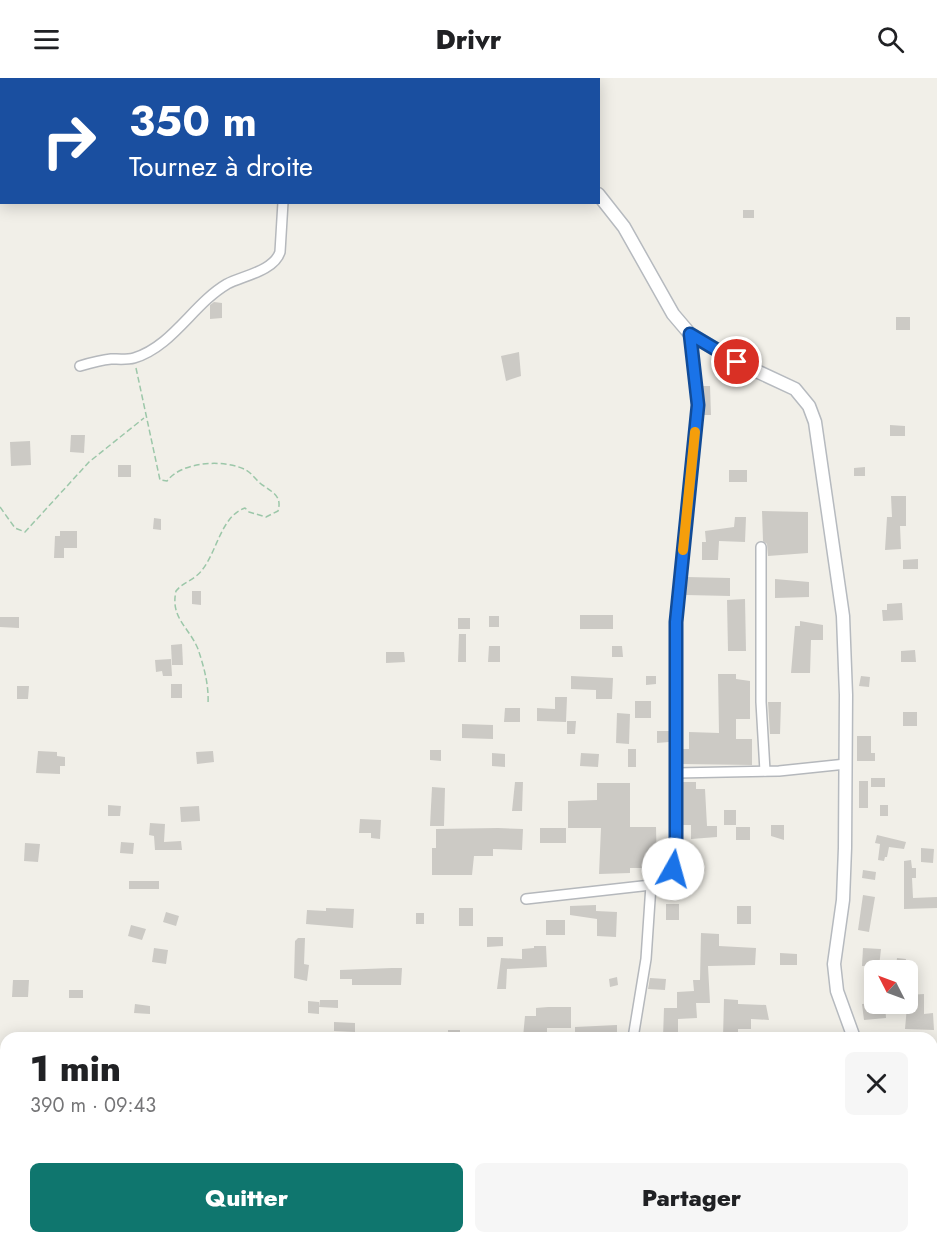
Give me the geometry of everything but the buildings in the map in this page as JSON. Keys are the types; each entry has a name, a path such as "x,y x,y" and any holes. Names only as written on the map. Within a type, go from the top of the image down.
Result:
{"street":[{"path":"600,197 624,227 673,314 690,334 737,362 795,389 803,397 812,414 843,616 846,764 844,873 834,964 837,991 852,1032"},
{"path":"80,366 108,359 134,358 153,348 183,325 201,302 227,284 261,269 278,258 283,204"},
{"path":"526,899 651,885 660,882 670,874 675,861 676,622 698,405 690,334"},
{"path":"761,547 761,702 765,771"},
{"path":"676,773 765,771 846,764"},
{"path":"634,1032 647,951 651,885"}],"path":[{"path":"134,358 160,480 166,481 172,473 182,469 201,465 231,464 246,471 275,493 280,504 278,511 266,517 249,512 245,508 238,510 229,520 202,570 176,591 174,608 178,619 197,648 209,688 208,704"},
{"path":"0,507 15,528 25,532 89,462 145,417"}],"slow traffic":[{"path":"683,550 695,432"}],"route":[{"path":"673,869 676,848 676,622 698,405 690,334 737,362"}]}
